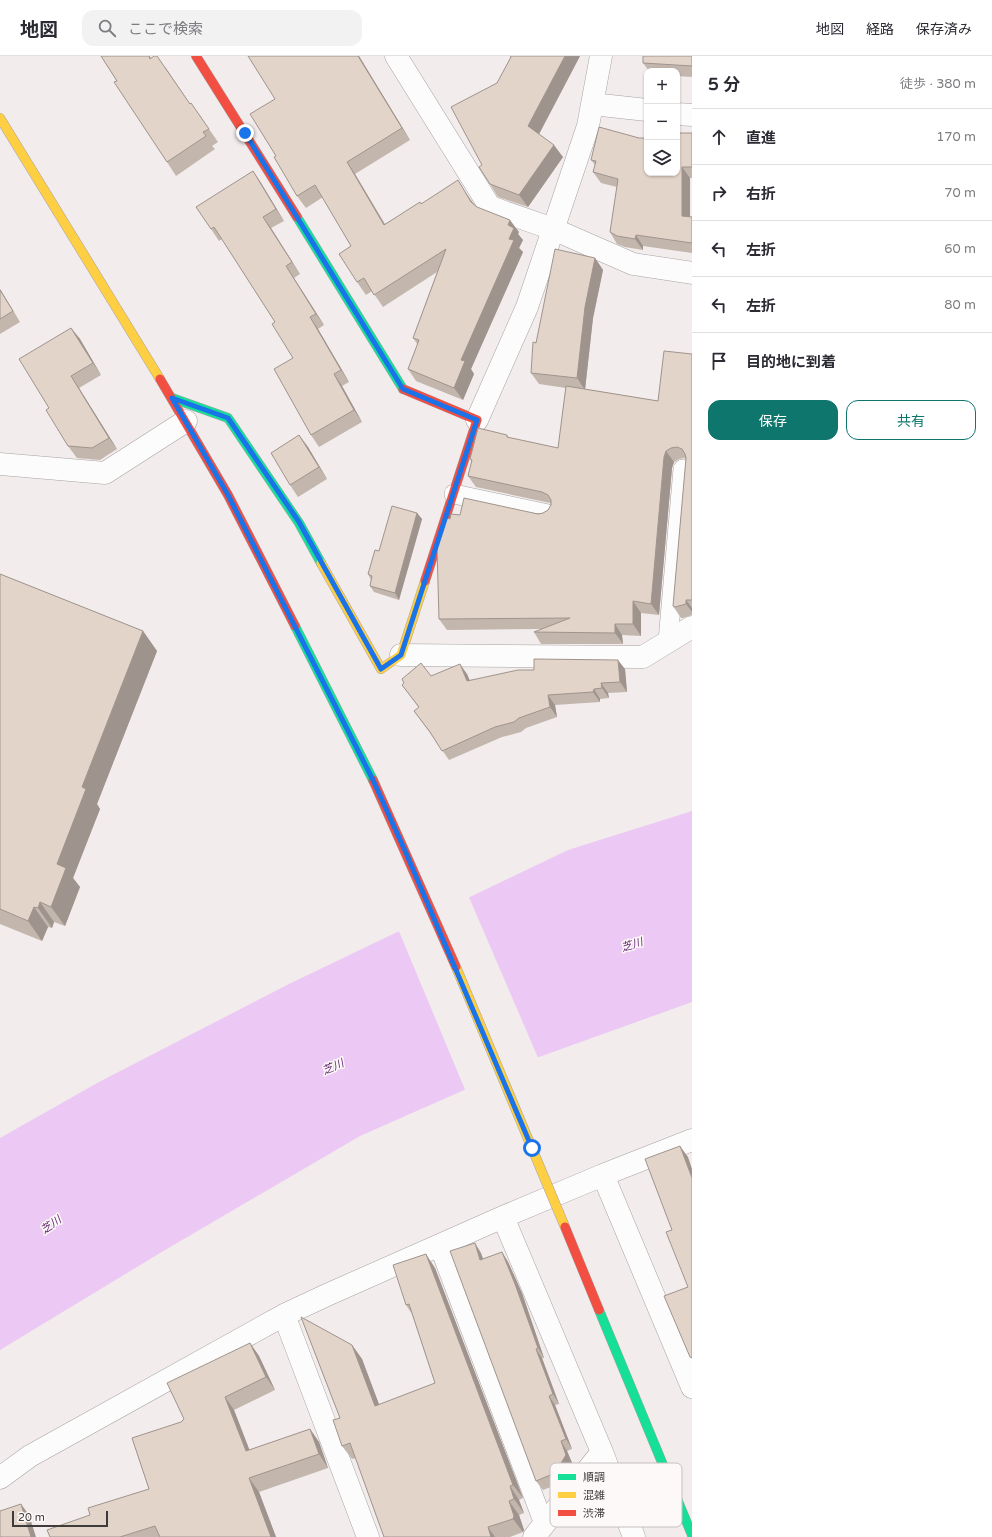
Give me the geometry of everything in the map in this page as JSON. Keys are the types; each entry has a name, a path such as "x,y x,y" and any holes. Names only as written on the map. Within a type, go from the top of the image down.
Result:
{"street":[{"path":"196,56 250,140 403,389 477,420"},
{"path":"396,56 490,207 553,229 634,264 692,274"},
{"path":"401,655 477,420 527,307 588,126 601,56"},
{"path":"592,104 644,110"},
{"path":"680,114 692,115"},
{"path":"0,118 186,421 228,495 373,780 406,853 529,1141 662,1463"},
{"path":"172,398 228,418 299,522 381,669 401,655 643,657 692,626"},
{"path":"0,464 105,473 186,421"},
{"path":"0,1478 30,1456 284,1315 503,1217 692,1140"},
{"path":"603,1175 692,1387"},
{"path":"503,1217 606,1463"},
{"path":"284,1315 368,1537"},
{"path":"593,1463 602,1452"},
{"path":"682,1511 692,1535"},
{"path":"539,1530 550,1516"},
{"path":"630,1527 634,1537"}],"lane":[{"path":"668,641 683,469"},
{"path":"454,494 548,514"},
{"path":"438,1246 539,1530"}],"water":[{"name":"芝川","path":"692,811 692,1002 539,1057 360,1136 160,1253 0,1350 0,1138 99,1082 289,984 568,850"}],"pier":[{"path":"468,895 539,1060 466,1092 398,929"}],"building":[{"path":"101,56 149,56 150,59 157,56 209,129 203,132 206,136 167,162 114,82 117,81"},
{"path":"248,56 358,56 402,128 347,162 384,225 420,202 421,204 458,180 471,202 477,207 510,220 508,225 514,228 509,239 514,240 461,360 465,361 454,388 408,369 419,340 413,338 446,249 374,295 364,278 357,282 339,254 351,246 315,185 297,196 274,157 276,156 250,114 275,99"},
{"path":"510,56 565,56 528,126 554,145 519,195 490,184 479,167 482,165 451,107 497,83 511,57"},
{"path":"643,56 692,56 692,66 643,63"},
{"path":"599,127 644,138 644,176 680,176 680,133 692,133 692,167 682,167 682,216 692,217 692,243 636,235 635,239 617,236 610,232 618,179 593,172 596,161 591,160"},
{"path":"253,171 276,209 263,217 292,262 286,266 316,314 310,317 341,370 334,374 354,410 311,435 274,369 293,358 272,324 275,322 214,227 211,229 196,207"},
{"path":"555,249 595,258 585,307 577,378 531,373 533,342 536,343"},
{"path":"0,290 13,311 0,319"},
{"path":"71,328 93,363 71,376 109,438 92,448 68,446 46,410 49,408 19,359"},
{"path":"664,351 692,354 692,600 686,600 686,604 675,607 673,606 686,458 682,449 677,447 666,451 664,457 651,604 633,601 633,624 615,624 615,633 534,632 570,618 439,619 437,548 447,518 450,519 451,514 460,515 464,498 538,514 548,510 551,505 551,500 548,495 542,492 468,476 472,460 470,459 478,428 507,435 507,437 558,448 566,386 658,401"},
{"path":"299,435 319,467 290,485 271,453"},
{"path":"392,506 417,513 395,593 370,586 372,576 368,574 375,550 379,551"},
{"path":"0,574 143,631 82,787 86,789 57,864 66,868 51,907 40,902 38,908 34,907 28,921 0,909"},
{"path":"534,659 618,660 620,682 601,683 602,688 594,689 593,692 548,695 550,707 519,718 514,722 495,727 442,751 414,711 419,707 402,685 404,683 402,679 421,663 431,676 460,664 467,681 518,670 534,670"},
{"path":"680,1146 692,1178 692,1358 690,1357 664,1296 688,1287 666,1232 672,1230 645,1159"},
{"path":"475,1243 480,1260 502,1252 515,1284 538,1348 536,1349 553,1394 549,1396 566,1439 561,1441 566,1455 561,1463 550,1463 550,1475 536,1481 450,1251"},
{"path":"426,1254 513,1485 510,1486 514,1499 509,1501 514,1516 513,1519 488,1527 491,1537 384,1537 350,1443 342,1446 333,1420 340,1418 301,1317 352,1345 375,1406 435,1383 409,1304 406,1305 393,1265"},
{"path":"250,1343 266,1377 225,1397 246,1451 310,1429 319,1454 249,1478 271,1537 160,1537 155,1526 120,1537 50,1537 47,1530 90,1515 88,1508 149,1489 132,1438 181,1422 184,1419 167,1383"},
{"path":"21,1504 31,1537 0,1537 0,1511"}],"traffic: fast":[{"path":"297,217 403,389"},
{"path":"172,398 228,418 299,523 321,563"},
{"path":"295,626 373,780"},
{"path":"599,1310 662,1463"},
{"path":"682,1511 692,1535"}],"traffic: slow":[{"path":"0,118 160,379"},
{"path":"321,563 381,669 401,655 425,581"},
{"path":"456,967 565,1227"}],"traffic: jam":[{"path":"196,56 297,217"},
{"path":"160,379 228,495 295,626"},
{"path":"403,389 477,420 425,581"},
{"path":"373,780 456,967"},
{"path":"565,1227 599,1310"}],"route":[{"path":"245,133 403,389 477,420 401,655 381,669 299,522 228,418 172,398 228,495 373,780 406,853 532,1148"}]}
